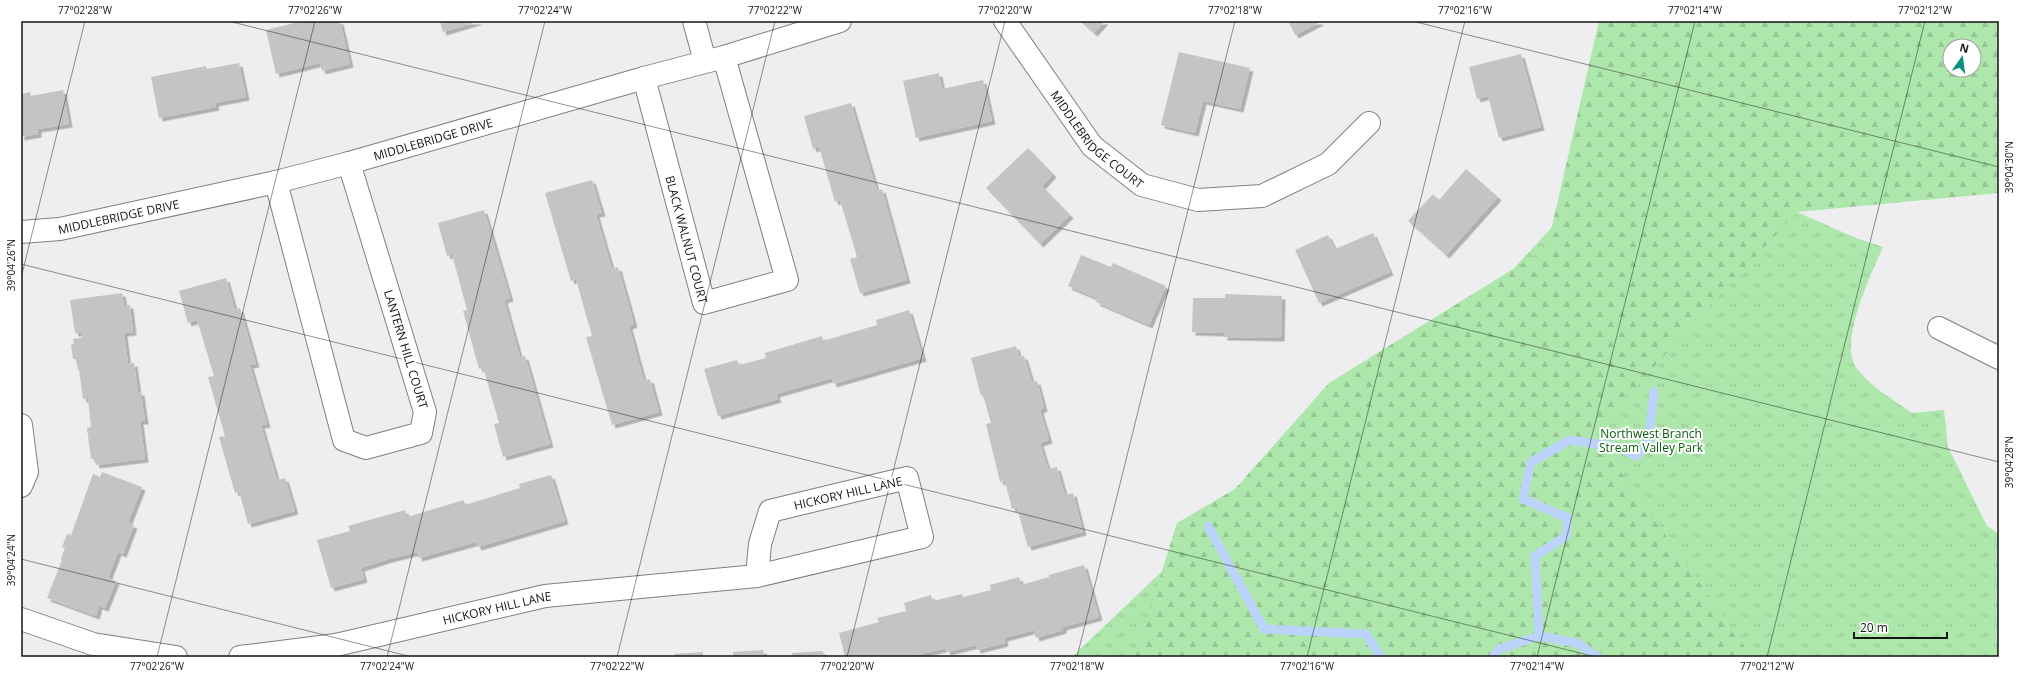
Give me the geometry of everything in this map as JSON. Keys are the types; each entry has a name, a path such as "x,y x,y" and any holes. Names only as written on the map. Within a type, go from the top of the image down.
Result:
{"street":[{"path":"694,21 715,59"},
{"name":"MIDDLEBRIDGE DRIVE","path":"21,232 60,229 276,182 349,164 644,78 715,59 840,21"},
{"name":"MIDDLEBRIDGE COURT","path":"1005,21 1092,146 1142,185 1149,187 1198,200 1262,196 1328,164 1369,124"},
{"name":"BLACK WALNUT COURT","path":"644,78 704,303 786,280 715,59"},
{"name":"LANTERN HILL COURT","path":"276,182 344,440 366,448 421,432 425,412 349,164"},
{"path":"1939,328 1999,358"},
{"path":"21,425 27,472 21,486"},
{"name":"HICKORY HILL LANE","path":"240,657 336,646 546,596 757,576 922,537 907,478 770,511 760,544 757,576"},
{"path":"21,619 93,644 176,657"}],"green space":[{"path":"1599,21 1999,21 1999,193 1797,212 1593,433 1752,657 1135,657 1177,523 1235,489 1329,383 1547,248"},
{"name":"Northwest Branch Stream Valley Park","path":"1590,186 1797,212 1856,238 1883,247 1871,273 1858,308 1851,343 1852,358 1857,369 1869,382 1912,413 1944,410 1948,447 1987,526 1999,534 1999,657 1072,657 1179,555 1326,472"}],"building":[{"path":"303,21 340,21 350,64 322,71 320,63 276,74 266,30"},
{"path":"440,21 480,21 443,32"},
{"path":"1080,21 1105,21 1094,33"},
{"path":"1288,21 1319,21 1320,22 1295,35"},
{"path":"1179,52 1250,68 1240,109 1203,101 1195,133 1161,125"},
{"path":"1521,54 1541,127 1499,138 1488,96 1477,99 1469,67"},
{"path":"239,63 246,97 215,103 216,107 159,118 151,77 206,66 207,69"},
{"path":"939,73 942,89 983,80 992,121 916,138 903,81"},
{"path":"63,90 69,124 38,129 38,134 21,137 21,94 30,92 31,96"},
{"path":"851,103 877,191 882,189 907,280 860,293 850,259 857,257 840,200 835,202 819,147 813,149 804,116"},
{"path":"1028,148 1053,174 1042,186 1070,215 1040,244 986,188"},
{"path":"1466,169 1498,197 1446,255 1408,221 1433,194 1439,200"},
{"path":"592,180 602,213 596,214 612,269 618,267 634,324 629,326 644,381 650,379 659,412 612,425 586,337 592,336 576,279 571,281 545,193"},
{"path":"484,210 510,298 504,300 520,357 525,356 550,444 503,457 494,424 499,423 483,367 479,369 463,311 467,310 452,254 447,256 438,223"},
{"path":"1373,233 1390,272 1319,303 1295,250 1328,235 1335,249"},
{"path":"1081,255 1111,267 1113,263 1166,286 1149,325 1096,302 1098,299 1068,286"},
{"path":"226,278 235,310 240,308 256,364 250,365 267,424 261,425 277,480 285,478 295,511 248,524 239,491 235,493 219,437 225,436 208,377 214,376 197,320 188,323 179,291"},
{"path":"122,293 124,305 130,305 133,332 124,333 128,364 134,363 138,392 141,392 145,421 140,421 145,459 96,465 95,459 91,459 87,428 91,427 88,398 83,399 79,370 76,359 73,359 71,345 74,344 73,339 82,338 81,333 75,333 70,300"},
{"path":"1225,294 1282,296 1281,338 1224,337 1224,333 1192,332 1193,298 1225,298"},
{"path":"909,310 923,358 833,384 832,378 776,394 778,399 718,416 704,369 737,360 739,365 766,358 765,353 822,336 823,341 877,325 876,320"},
{"path":"1016,346 1019,357 1024,356 1032,382 1037,381 1044,408 1040,410 1049,440 1040,443 1048,469 1057,467 1065,495 1073,493 1083,532 1028,547 1017,508 1012,509 1005,481 1000,482 986,424 991,423 983,395 981,396 971,358"},
{"path":"102,472 142,487 128,523 134,525 123,554 118,552 108,578 116,581 105,608 99,606 96,616 47,598 62,560 61,559 65,548 62,547 67,534 71,535 93,474 100,477"},
{"path":"551,475 565,521 478,547 476,542 419,558 417,552 389,559 361,568 364,579 331,588 317,540 350,531 348,526 405,510 407,517 464,500 465,505 520,488 519,484"},
{"path":"1084,565 1099,617 1063,627 1063,630 1036,638 1034,630 1004,638 1005,643 977,650 976,645 947,652 946,648 918,655 918,657 845,657 839,633 879,622 877,618 906,611 904,603 931,595 935,611 933,601 962,594 963,597 991,590 990,585 1019,577 1021,585"},
{"path":"763,650 764,657 733,657 733,652"},
{"path":"823,651 824,657 793,657 792,653"},
{"path":"703,652 703,657 674,657 674,654"}],"waterway":[{"path":"1539,636 1535,556 1566,536 1568,518 1523,499 1531,462 1570,440 1618,447 1636,456 1648,444 1654,392"},
{"path":"1208,526 1264,629 1366,634 1381,657"},
{"path":"1493,657 1499,649 1539,636 1577,643 1598,657"}]}
